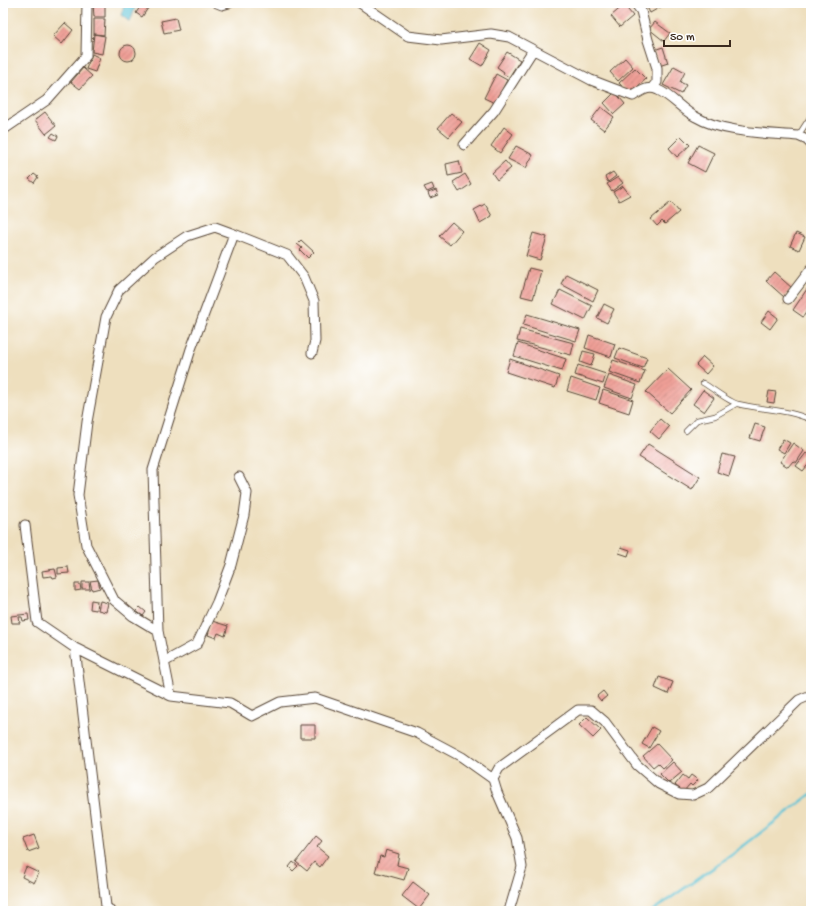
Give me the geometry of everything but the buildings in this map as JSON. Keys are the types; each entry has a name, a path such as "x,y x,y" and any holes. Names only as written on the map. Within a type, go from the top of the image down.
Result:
{"street":[{"path":"3,130 47,100 86,56 87,3"},
{"path":"217,3 222,5 229,3"},
{"path":"360,3 408,36 441,40 491,34 509,37 591,80 622,93 633,96 646,88 652,88 659,90 696,117 728,129 798,136 807,140 811,144"},
{"path":"635,3 641,11 657,68 657,82 652,88"},
{"path":"464,144 494,111 533,50"},
{"path":"158,631 133,616 114,600 86,545 78,494 86,422 106,317 119,290 155,257 187,236 214,227 287,256 304,277 314,300 315,341 312,353"},
{"path":"171,696 158,631 153,470 191,349 234,234"},
{"path":"788,299 811,269"},
{"path":"164,662 197,644 217,602 231,565 244,515 247,493 239,476"},
{"path":"25,525 37,622 75,648 171,696 230,702 252,716 280,702 315,698 416,733 462,757 493,779 517,838 522,867 509,911"},
{"path":"75,648 106,906 110,911"},
{"path":"493,779 499,768 578,710 591,710 605,722 637,765 658,784 679,794 693,795 708,788 799,700 811,694"}],"lane":[{"path":"798,136 811,116"},
{"path":"703,383 736,404 769,408 811,420"},
{"path":"686,432 697,420 715,416 736,404"}],"water":[{"path":"125,3 137,3 130,22 121,15"}],"waterway":[{"path":"652,911 733,854 811,794"}]}
